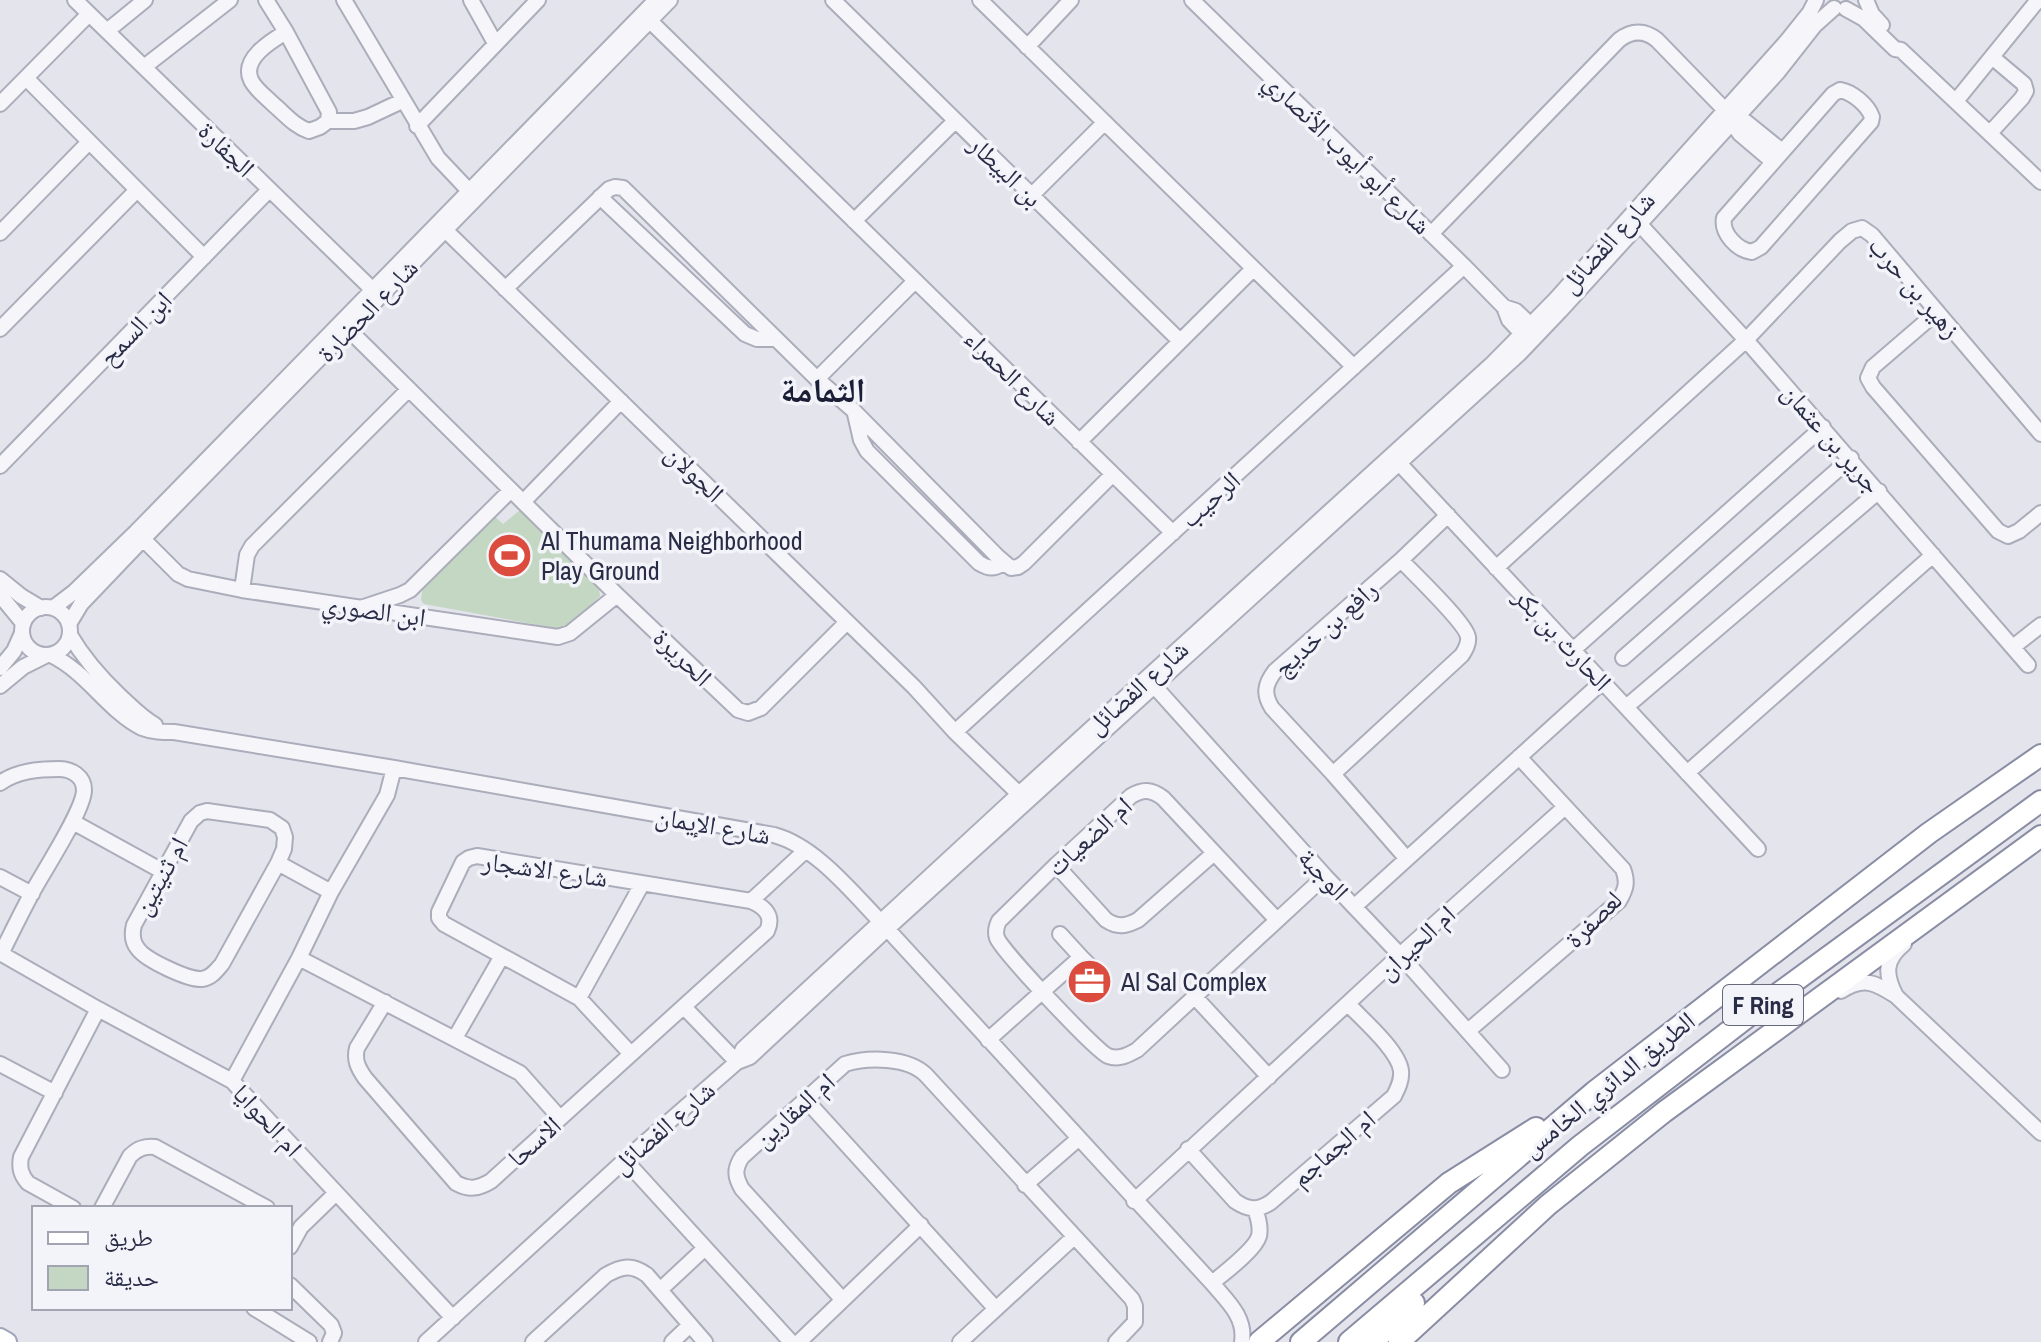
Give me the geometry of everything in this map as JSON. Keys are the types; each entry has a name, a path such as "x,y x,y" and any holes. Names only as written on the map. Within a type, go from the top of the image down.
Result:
{"highway":[{"path":"1929,833 2041,744"},
{"name":"الطريق الدائري الخامس","path":"1301,1342 1594,1092 1929,833 2041,755"},
{"name":"الطريق الدائري الخامس","path":"1349,1342 1580,1146 1776,995 2041,801"},
{"path":"1399,1342 1548,1205 1664,1112 2041,836"},
{"path":"1259,1342 1449,1183 1594,1092"},
{"path":"1373,1342 1494,1219"}],"main road":[{"path":"0,1338 7,1342"}],"street":[{"name":"الجفارة","path":"75,0 376,293"},
{"path":"107,31 145,0"},
{"path":"144,67 230,0"},
{"path":"266,0 326,105 328,121"},
{"path":"344,0 438,158 473,194"},
{"path":"471,0 495,43"},
{"path":"417,126 538,0"},
{"name":"شارع الحضارة","path":"647,17 656,0"},
{"name":"شارع الحضارة","path":"70,630 81,604 140,536 647,17 670,0"},
{"name":"بن البيطار","path":"833,0 1180,341"},
{"path":"980,0 1354,367"},
{"path":"1027,47 1071,0"},
{"name":"شارع أبو أيوب الأنصاري","path":"1192,0 1464,266 1504,307 1509,320 1531,334"},
{"path":"1778,64 1816,0"},
{"path":"684,1007 737,1062 750,1057 837,975 839,966 872,935 992,834 1150,681 1399,463 1531,334 1730,115 1834,6 1853,7 1864,0 1872,14 1899,43 1901,50 2041,182"},
{"path":"1956,101 2038,0"},
{"path":"1834,6 1858,15 1895,49 1901,50"},
{"path":"0,104 89,14"},
{"name":"شارع الحمراء","path":"647,17 1173,533"},
{"path":"286,32 265,45 252,62 249,72 252,83 299,127 309,131 328,121 354,121 402,101"},
{"path":"1431,234 1619,40 1631,33 1645,33 1657,40 1730,115 1746,122 1778,157"},
{"path":"1990,133 2026,91 2024,84 1992,57"},
{"path":"26,78 204,257"},
{"path":"1836,92 1848,92 1871,112 1871,122 1761,247 1755,251 1745,251 1727,234 1723,223 1778,157 1836,92"},
{"path":"854,221 955,121"},
{"path":"1031,196 1104,123"},
{"path":"0,233 89,142"},
{"path":"505,289 609,189 623,188 1011,568 1024,563 1112,475"},
{"path":"0,329 137,190"},
{"name":"ابن السمح","path":"1,462 269,190"},
{"path":"600,197 745,334 757,339 776,339"},
{"name":"جرير بن عثمان","path":"1635,220 1851,458 2028,665"},
{"name":"الجولان","path":"442,226 914,687 1019,794"},
{"name":"زهير بن حرب","path":"1746,340 1840,241 1852,231 1862,228 1872,235 2041,434"},
{"name":"الرحيب","path":"955,732 1464,266"},
{"path":"1079,442 1253,269"},
{"path":"817,379 915,281"},
{"path":"1937,312 1873,367 1868,378 1998,531 2008,536 2041,513"},
{"name":"الحريرة","path":"345,326 738,710 748,713 761,708 847,622"},
{"name":"شارع الفضائل","path":"426,1342 737,1062 743,1049 884,925 927,878 1019,794 1150,681 1424,426 1531,334"},
{"path":"1496,568 1746,340"},
{"path":"242,590 247,555 252,546 409,389"},
{"path":"523,502 621,401"},
{"path":"1399,463 1400,454 1419,437 1424,426"},
{"path":"1573,650 1823,427"},
{"path":"1623,658 1851,458"},
{"name":"الحارث بن بكر","path":"1399,463 1758,849"},
{"path":"361,608 410,590 511,490"},
{"path":"1626,707 1879,491"},
{"name":"رافع بن خديج","path":"1407,859 1272,708 1265,691 1267,681 1275,671 1448,515"},
{"name":"شارع الحضارة","path":"47,608 74,592 140,536"},
{"name":"ابن الصوري","path":"140,536 178,574 188,579 242,590 558,637 570,633 617,595"},
{"path":"1687,773 1933,555"},
{"path":"1333,774 1467,647 1468,639 1461,625 1401,560"},
{"path":"0,579 21,596 63,614 70,630 65,646 23,667 0,686"},
{"path":"0,595 23,628 25,644 29,649 39,655 48,655"},
{"path":"0,668 14,651 30,613 47,608"},
{"path":"2013,647 2041,625"},
{"name":"شارع الإيمان","path":"70,630 84,658 132,708 145,719 174,732"},
{"name":"شارع الإيمان","path":"48,655 76,670 128,718 155,732 174,732 394,768 785,838 823,864 884,925 1212,1283 1239,1318 1243,1327 1242,1342"},
{"name":"الوجبة","path":"1150,681 1502,1070"},
{"path":"1355,906 1602,682"},
{"name":"لعصفرة","path":"1468,1031 1619,901 1625,892 1623,869 1519,757"},
{"path":"232,1081 331,892 387,795 394,768"},
{"path":"0,783 18,773 65,769 75,773 84,786 73,822 1,953"},
{"name":"ام الضعيات","path":"1277,920 1163,798 1148,790 1131,796 1056,865 999,921 996,933 1000,943 1099,1051 1116,1058 1137,1050 1325,876"},
{"path":"992,834 993,828 1020,801 1019,794"},
{"name":"ام الحيران","path":"1134,1201 1565,807"},
{"name":"ام ثنيتين","path":"207,811 270,820 282,828 286,843 278,863 222,964 206,978 184,976 144,955 134,943 134,925 162,871 191,821 200,813 207,811"},
{"path":"73,822 162,871"},
{"path":"751,901 805,851"},
{"path":"1056,865 1106,920 1121,926 1138,920 1213,854"},
{"name":"شارع الاشجار","path":"631,1054 579,998 444,924 439,912 463,862 477,856 751,901"},
{"path":"278,863 331,892"},
{"path":"0,877 32,894"},
{"path":"1896,996 1888,976 1895,953 1964,902 1982,878"},
{"path":"579,998 642,884"},
{"name":"الاسحا","path":"385,1002 357,1048 357,1066 456,1183 472,1189 491,1181 767,931 771,923 766,910 751,901"},
{"path":"1060,934 1100,976"},
{"name":"ام الحوايا","path":"1,953 232,1081 453,1318"},
{"path":"455,1038 502,956"},
{"path":"988,1040 1081,957"},
{"path":"299,958 520,1073 560,1118"},
{"path":"1777,1028 1801,1018 1854,984 1873,983 1896,996 2041,1133"},
{"path":"1195,997 1269,1077"},
{"name":"ام الجماجم","path":"1255,1209 1271,1202 1394,1096 1401,1081 1401,1068 1395,1054 1349,1005"},
{"path":"69,1206 28,1183 20,1165 21,1157 98,1009"},
{"name":"ام المقارين","path":"842,1299 742,1189 735,1172 742,1157 845,1064 858,1060 904,1062 926,1075 1132,1299 1135,1322 1116,1342"},
{"path":"0,1064 55,1093"},
{"path":"806,1100 996,1309"},
{"path":"1025,1185 1078,1139"},
{"path":"103,1206 130,1156 148,1146 263,1206"},
{"path":"1188,1149 1235,1201 1255,1209 1259,1222 1259,1236 1253,1246 1212,1283"},
{"path":"625,1160 791,1342"},
{"path":"295,1224 336,1193"},
{"path":"799,1342 921,1225"},
{"path":"960,1342 1074,1237"},
{"path":"660,1290 705,1248"},
{"path":"533,1342 606,1275 628,1266 639,1269 705,1342"},
{"path":"292,1287 331,1325 334,1333 330,1342"},
{"path":"257,1310 308,1342"},
{"path":"672,1342 690,1325"}],"green space":[{"name":"Al Thumama Neighborhood Play Ground","path":"520,510 599,589 600,596 566,630 424,604 421,600 423,587 493,515 503,524"}],"place":[{"name":"Al Thumama Neighborhood Play Ground","path":"510,555"},
{"name":"Al Sal Complex","path":"1090,981"}],"district":[{"name":"الثمامة","path":"823,390"}]}
